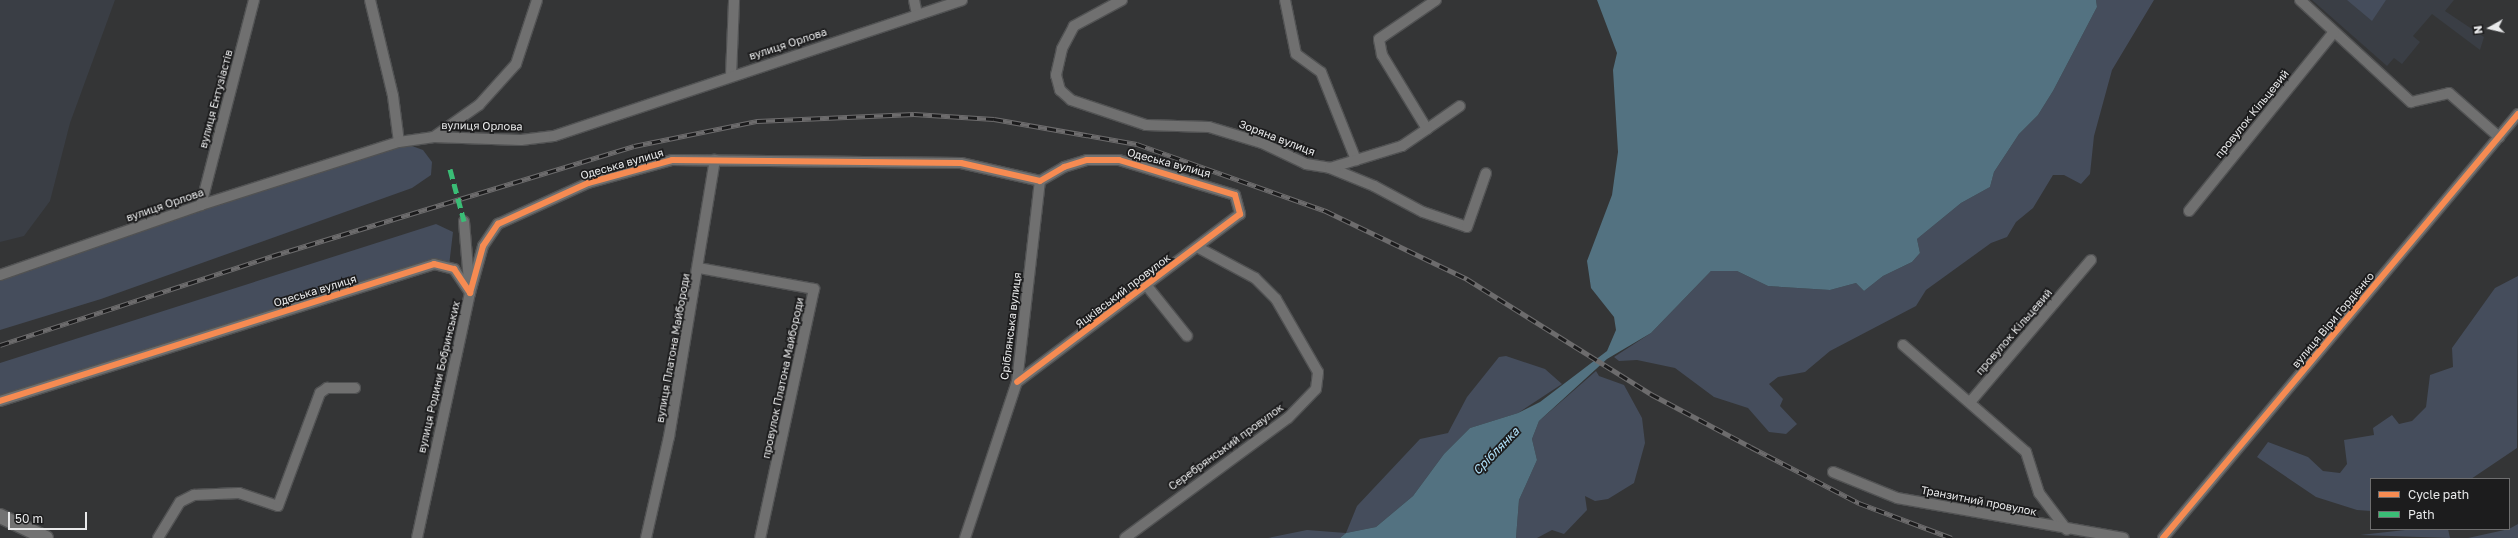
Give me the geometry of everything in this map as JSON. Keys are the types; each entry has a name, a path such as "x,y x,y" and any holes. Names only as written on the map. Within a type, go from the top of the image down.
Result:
{"main road":[{"path":"0,516 46,538"}],"street":[{"name":"вулиця Ентузіастів","path":"201,205 254,0"},
{"path":"370,0 393,96 399,142"},
{"path":"433,137 457,124 479,105 516,64 537,0"},
{"path":"731,76 734,0"},
{"path":"914,0 917,14"},
{"name":"вулиця Орлова","path":"0,275 201,205 399,142 433,137 521,140 554,136 962,0"},
{"name":"Зоряна вулиця","path":"1122,0 1074,26 1062,49 1056,75 1060,90 1071,100 1146,125 1209,127 1262,143 1306,164 1330,168 1423,212 1467,227 1486,173"},
{"path":"1285,0 1296,54 1321,72 1356,160"},
{"path":"1427,129 1382,55 1379,39 1436,0"},
{"path":"2300,0 2411,102 2449,93 2499,136"},
{"name":"провулок Кільцевий","path":"2189,211 2334,32"},
{"name":"Зоряна вулиця","path":"1330,168 1402,146 1460,106"},
{"name":"вулиця Віри Гордієнко","path":"2163,538 2518,114"},
{"name":"Одеська вулиця","path":"470,293 484,246 498,224 588,183 672,160 961,163 1040,181 1087,160 1119,160 1222,188 1235,195 1240,214"},
{"name":"вулиця Платона Майбороди","path":"646,538 699,268 715,160"},
{"name":"Сріблянська вулиця","path":"965,538 1017,382 1040,181"},
{"name":"Яцківський провулок","path":"1017,382 1147,286 1240,214"},
{"name":"вулиця Родини Бобринських","path":"417,538 470,293 464,221"},
{"name":"Серебрянський провулок","path":"1125,538 1288,418 1316,389 1318,372 1276,299 1255,278 1198,247"},
{"name":"провулок Кільцевий","path":"1971,401 2091,260"},
{"name":"Одеська вулиця","path":"0,401 434,264 454,269 470,293"},
{"name":"провулок Платона Майбороди","path":"699,268 814,289 760,538"},
{"name":"Яцківський провулок","path":"1147,286 1187,336"},
{"path":"1903,345 1971,401 2026,452 2039,494 2067,530"},
{"path":"158,538 180,502 194,495 239,493 277,507 320,393 327,388 355,388"},
{"name":"Транзитний провулок","path":"1833,472 1898,498 2067,530 2124,538"}],"shaded area":[{"path":"0,0 115,0 70,123 50,201 24,236 0,242"},
{"path":"2096,0 2154,0 2112,70 2094,136 2090,174 2081,184 2064,175 2053,175 2033,208 2016,222 2007,237 1991,243 1926,290 1916,306 1830,351 1805,372 1778,377 1769,384 1783,399 1780,406 1797,424 1786,434 1769,432 1748,408 1714,397 1675,368 1637,360 1619,361 1614,357 1651,333 1711,271 1737,271 1768,286 1830,290 1856,283 1864,291 1883,276 1912,262 1920,253 1917,239 1961,203 1990,187 1994,172 2019,134 2038,115 2053,91 2097,7"},
{"path":"2312,0 2454,0 2445,11 2484,37 2480,50 2432,14 2413,36 2420,42 2402,64 2394,58 2387,66"},
{"path":"2347,0 2386,0 2372,21"},
{"path":"401,142 423,150 432,162 431,175 412,188 101,299 0,330 0,275"},
{"path":"436,224 453,232 449,266 434,264 0,401 0,363"},
{"path":"2518,276 2517,448 2472,478 2370,478 2370,511 2357,510 2316,497 2257,457 2268,442 2308,457 2323,471 2340,473 2347,464 2344,440 2374,435 2373,428 2392,415 2399,424 2412,421 2426,407 2430,375 2453,367 2452,348 2495,288"},
{"path":"1506,356 1545,369 1562,384 1518,413 1470,428 1444,454 1413,496 1376,527 1346,533 1357,506 1420,439 1448,433 1467,397 1499,357"},
{"path":"1596,371 1599,376 1624,385 1642,418 1645,443 1634,483 1608,499 1595,501 1585,496 1587,510 1564,534 1552,530 1537,538 1516,538 1519,500 1537,460 1532,439 1539,421"},
{"path":"2518,524 2518,538 2468,538 2510,530 2510,528"},
{"path":"1307,530 1346,533 1340,538 1268,538"},
{"path":"2405,530 2448,530 2450,538 2360,535"}],"water":[{"name":"Сріблянка","path":"1597,0 2096,0 2097,7 2053,91 2038,115 2019,134 1994,172 1990,187 1961,203 1917,239 1920,253 1912,262 1883,276 1864,291 1856,283 1830,290 1768,286 1737,271 1711,271 1651,333 1607,359 1539,421 1532,439 1537,460 1519,500 1516,538 1340,538 1346,533 1376,527 1413,496 1444,454 1470,428 1518,413 1540,402 1607,351 1616,330 1614,317 1591,288 1587,261 1612,195 1618,152 1613,70 1617,53"}],"railway":[{"path":"0,345 272,256 634,146 757,121 914,114 994,119 1137,144 1326,211 1467,279 1651,394 1751,447 1859,503 1952,538"}],"marked path":[{"path":"450,169 464,221"}],"cycle path":[{"path":"2163,538 2518,114"},
{"path":"0,401 434,264 454,269 470,293 483,246 498,224 588,183 672,160 961,163 1040,181 1064,167 1087,160 1119,160 1235,195 1240,214 1017,382"}]}
